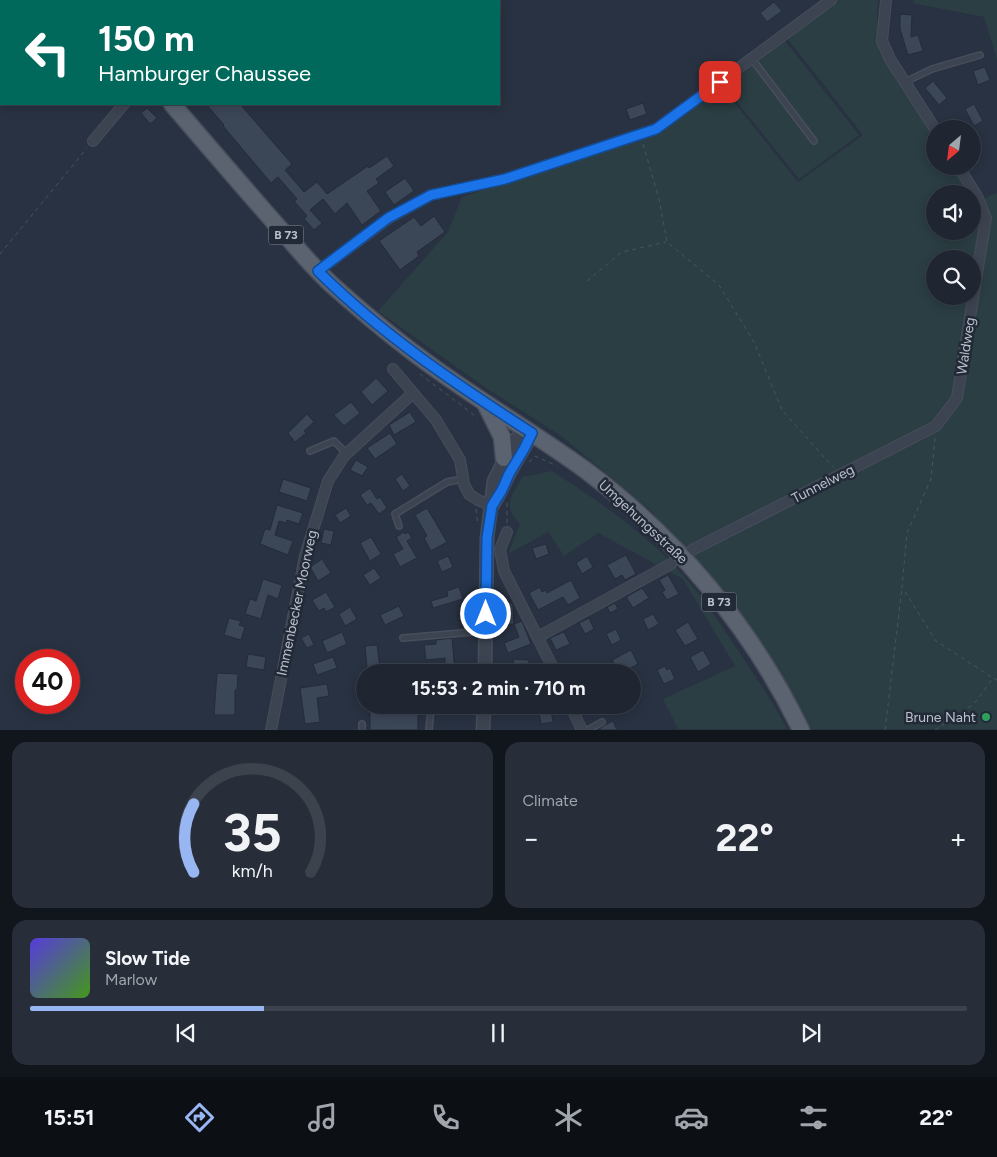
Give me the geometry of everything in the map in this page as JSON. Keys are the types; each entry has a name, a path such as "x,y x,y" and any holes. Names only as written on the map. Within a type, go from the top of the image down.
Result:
{"main road":[{"name":"B 73","path":"173,105 234,177 338,291 414,353 532,433"},
{"path":"485,402 502,437 504,458"},
{"name":"Umgehungsstraße","path":"532,433 614,493 661,535 687,563 737,624 758,654 800,730"}],"street":[{"path":"318,271 388,218 431,195 505,179 656,129 831,0"},
{"path":"886,0 882,41 890,59 929,120"},
{"path":"92,142 123,105"},
{"name":"Waldweg","path":"948,411 957,398 960,384 986,218 977,196 964,175"},
{"path":"393,369 436,420 460,460 463,479 469,494 492,506"},
{"name":"Immenbecker Moorweg","path":"271,730 305,556 328,481 346,453 413,393"},
{"name":"Tunnelweg","path":"692,550 936,426 948,411"},
{"path":"492,506 532,433"},
{"path":"484,664 487,538 494,481 504,458 516,438 532,433"},
{"path":"506,532 500,550 504,571 551,664"},
{"path":"538,637 671,564"},
{"path":"483,730 484,714"},
{"path":"574,714 582,730"}],"lane":[{"path":"905,82 932,70 980,55"},
{"path":"752,58 814,141"},
{"path":"310,451 334,440 346,453"},
{"path":"399,526 395,514 447,482 463,479"},
{"path":"403,638 486,630"},
{"path":"429,730 430,714"},
{"path":"588,730 602,722"}],"path":[{"path":"640,134 659,198 667,242 720,284 754,342 782,410 840,475"},
{"path":"0,254 92,142"},
{"path":"587,282 622,252 667,242"},
{"path":"885,730 907,533 931,479 936,426"},
{"path":"528,463 535,456 558,467"},
{"path":"506,532 508,496"},
{"path":"902,587 936,641 997,680"},
{"path":"935,730 974,704 993,678"}],"green space":[{"path":"837,0 878,0 879,39 889,65 926,122 926,175 960,175 966,185 926,185 926,240 981,240 981,199 997,193 997,729 810,729 796,699 716,582 649,509 560,435 486,388 378,311 448,232 462,197 643,138 722,87 798,182 863,135 787,38"},
{"path":"914,0 997,0 997,60 984,17 912,3"},
{"path":"785,41 859,135 799,179 725,87"},
{"path":"552,471 604,506 637,532 683,575 700,595 723,628 787,729 678,729 663,699 735,666 683,579 598,533 564,556 548,532 508,554 520,524 511,512 510,501 522,477"}],"building":[{"path":"774,2 782,11 767,22 760,13"},
{"path":"900,14 912,15 911,37 918,35 923,51 908,55 900,29"},
{"path":"985,67 990,80 978,85 973,71"},
{"path":"933,81 947,98 939,105 925,88"},
{"path":"643,103 647,114 630,120 626,109"},
{"path":"974,104 983,121 971,120 965,109"},
{"path":"207,105 241,105 292,164 285,170 304,192 317,182 327,194 368,166 369,168 387,156 394,166 376,179 379,183 367,191 381,211 362,225 347,203 335,214 323,199 310,210 322,223 314,230 304,219 307,216 294,201 297,199 278,177 271,183"},
{"path":"147,108 157,118 150,124 141,113"},
{"path":"405,178 414,191 394,205 385,192"},
{"path":"434,216 445,232 417,252 419,256 400,270 379,241 414,217 421,226"},
{"path":"376,378 388,391 372,405 361,392"},
{"path":"351,402 360,413 344,426 334,415"},
{"path":"410,412 416,422 394,435 389,425"},
{"path":"307,414 314,422 304,431 306,433 295,442 288,433"},
{"path":"390,433 397,444 375,459 367,448"},
{"path":"356,460 368,467 362,476 350,470"},
{"path":"402,474 410,486 403,491 395,479"},
{"path":"283,479 311,488 307,501 279,492"},
{"path":"370,488 377,499 380,497 387,508 379,514 371,503 367,505 360,495"},
{"path":"277,505 303,513 299,524 287,520 286,523 279,521 275,535 293,541 288,555 260,544 265,529 270,530"},
{"path":"346,508 351,516 340,523 335,515"},
{"path":"427,508 447,542 431,551 424,538 427,536 415,515"},
{"path":"324,529 334,531 331,545 321,543"},
{"path":"404,532 405,534 408,532 412,538 407,541 417,558 400,567 393,554 403,549 396,537"},
{"path":"371,537 381,554 370,561 360,543"},
{"path":"546,544 549,554 536,559 532,548"},
{"path":"626,555 636,574 625,580 622,575 615,579 607,565"},
{"path":"448,556 453,567 442,572 437,561"},
{"path":"587,556 593,567 582,574 576,563"},
{"path":"322,559 331,573 318,581 310,567"},
{"path":"374,568 381,578 370,585 363,575"},
{"path":"668,575 679,594 667,600 662,592 665,590 659,580"},
{"path":"263,579 282,585 278,599 268,595 261,619 245,614 250,599 256,601"},
{"path":"571,580 580,598 568,605 563,597 538,610 529,593 540,587 542,592 546,590 547,593"},
{"path":"459,587 463,599 433,608 431,601 448,596 447,591"},
{"path":"642,588 649,598 633,608 626,597"},
{"path":"326,592 335,607 326,612 324,608 319,611 312,600"},
{"path":"500,603 513,603 514,624 500,625"},
{"path":"615,603 618,609 610,613 607,607"},
{"path":"399,606 404,616 385,625 380,615"},
{"path":"350,607 357,619 345,626 339,614"},
{"path":"653,614 659,624 648,630 643,619"},
{"path":"229,618 241,621 239,625 245,627 241,640 224,635"},
{"path":"589,618 594,629 585,634 579,623"},
{"path":"522,621 531,644 508,653 504,643 519,637 514,624"},
{"path":"688,622 698,639 685,646 675,630"},
{"path":"616,629 621,640 612,645 606,634"},
{"path":"342,632 347,644 327,653 322,641"},
{"path":"564,632 570,644 556,650 550,638"},
{"path":"309,634 314,645 307,648 301,638"},
{"path":"452,638 454,664 445,664 445,658 426,660 424,645 436,644 436,640"},
{"path":"377,645 380,664 367,664 365,646"},
{"path":"631,650 638,664 614,664 612,660"},
{"path":"703,650 711,664 698,672 690,657"},
{"path":"248,654 266,657 264,670 246,667"},
{"path":"333,657 337,668 317,675 313,664"},
{"path":"514,659 529,660 529,664 513,664"},
{"path":"665,666 667,670 670,668 675,679 664,684 657,670"},
{"path":"217,673 238,674 237,690 235,690 235,715 214,715"},
{"path":"327,684 329,696 317,698 320,722 305,724 300,688"},
{"path":"370,714 418,714 418,730 370,730"},
{"path":"539,714 552,714 553,722 541,724"},
{"path":"613,721 617,730 598,730 605,725"}],"place":[{"name":"Brune Naht","path":"986,717"}],"route":[{"path":"486,614 487,538 492,506 532,433 453,382 414,353 338,291 318,271 388,218 431,195 505,179 656,129 720,82"}]}
